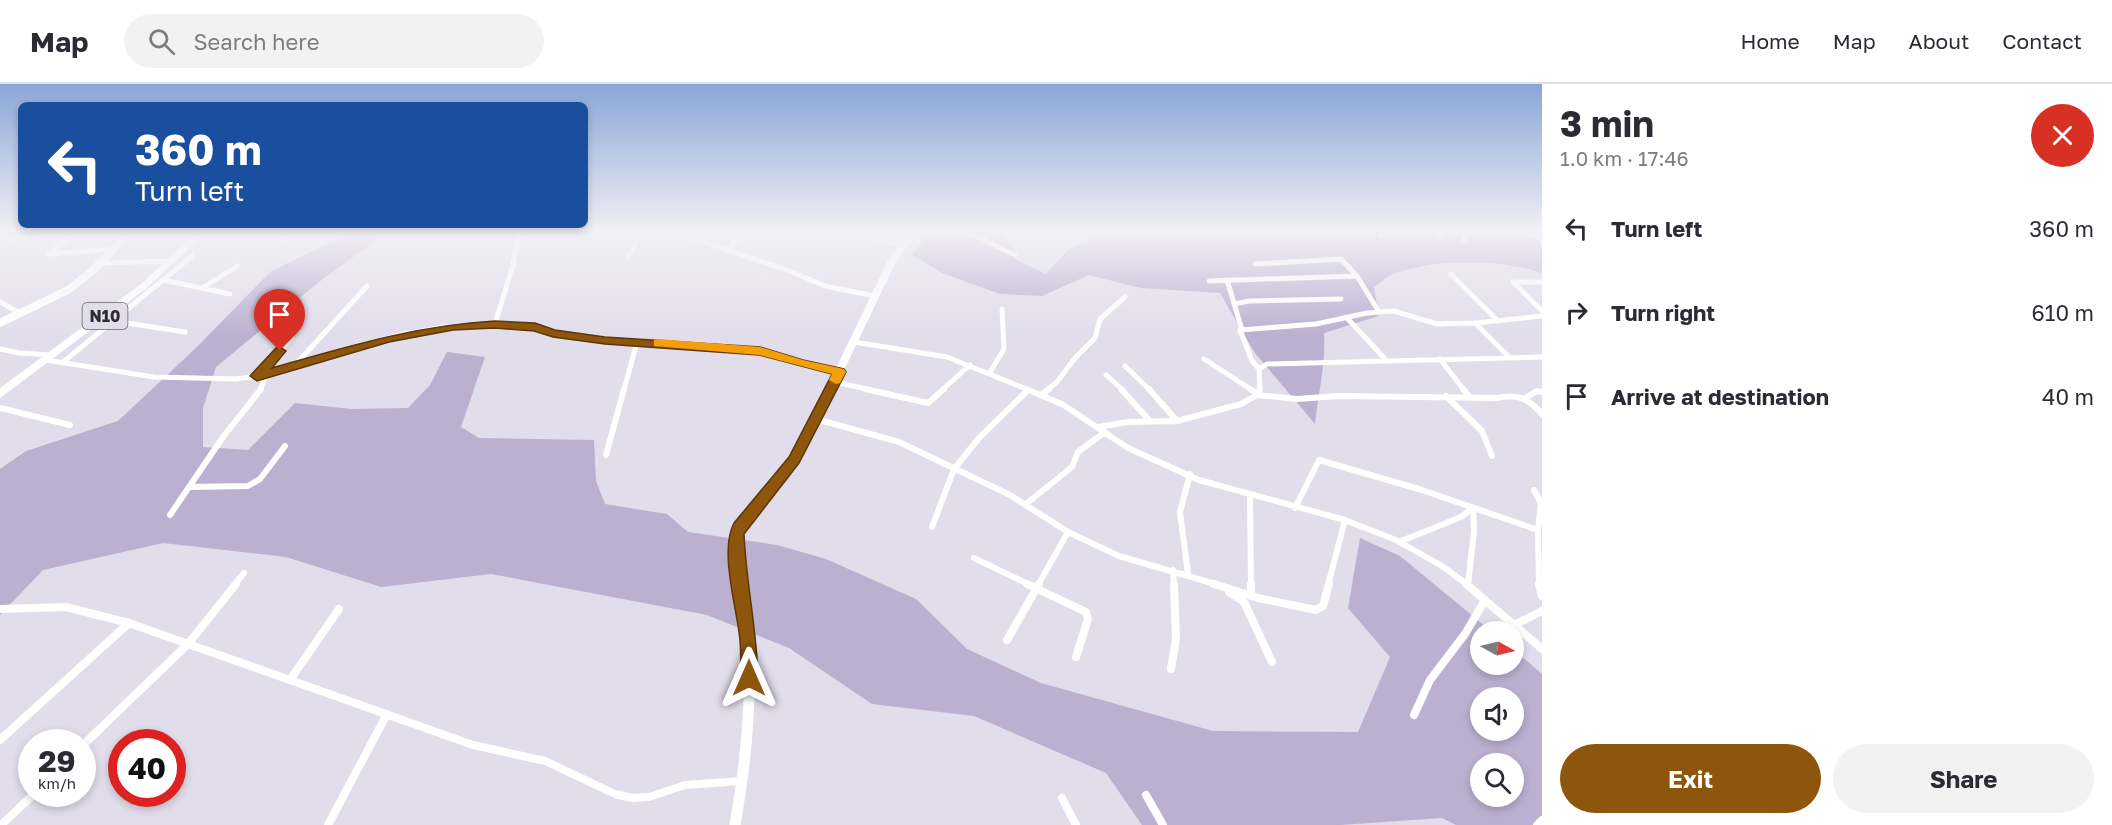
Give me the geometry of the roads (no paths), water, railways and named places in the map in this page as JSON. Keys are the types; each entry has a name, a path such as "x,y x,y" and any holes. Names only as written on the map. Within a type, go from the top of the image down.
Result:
{"highway":[{"name":"N10","path":"0,394 121,304 167,266"}],"street":[{"path":"0,323 68,290 97,266"},
{"path":"62,363 180,266"},
{"path":"202,288 237,266"},
{"path":"495,324 513,266"},
{"path":"771,266 825,286 875,296"},
{"path":"735,825 742,781 749,699 749,657 736,534 739,527 794,460 840,372 890,266"},
{"path":"1347,266 1357,276 1379,312"},
{"path":"1451,274 1497,320"},
{"path":"1209,280 1357,276"},
{"path":"163,280 230,294"},
{"path":"1098,427 1150,421 1177,421 1241,404 1257,394 1261,387 1259,369 1252,361 1239,332 1242,330 1227,280"},
{"path":"1542,282 1513,282 1542,311"},
{"path":"295,365 367,286"},
{"path":"1041,395 1057,382 1075,358 1095,338 1100,319 1125,297"},
{"path":"1234,304 1249,301 1341,298"},
{"path":"0,302 22,314"},
{"path":"989,374 1004,349 1002,309"},
{"path":"1242,330 1316,324 1379,312 1398,311 1437,324 1474,323 1542,316"},
{"path":"1347,318 1387,361"},
{"path":"114,321 184,332"},
{"path":"1474,323 1510,358"},
{"path":"0,349 50,357 62,363 98,370 209,380 257,376 388,339 453,327 495,324 535,327 553,333 596,339 760,351 801,364 840,372"},
{"path":"257,376 292,338"},
{"path":"606,455 637,342"},
{"path":"854,342 946,357 970,365 1041,395 1081,415 1149,458 1190,474 1199,480 1345,520 1399,542 1468,585 1509,621"},
{"path":"1259,369 1267,364 1542,357"},
{"path":"1204,359 1257,394 1297,399 1338,396 1496,398 1518,394 1527,397 1542,414"},
{"path":"1440,359 1469,396"},
{"path":"835,382 928,403 970,365"},
{"path":"1125,366 1177,421"},
{"path":"1106,375 1129,396 1150,421"},
{"path":"170,515 223,437 260,390 264,381 257,376"},
{"path":"932,527 954,469 979,438 1028,390"},
{"path":"1527,397 1542,392"},
{"path":"1446,396 1482,431 1492,456"},
{"path":"0,408 23,412 33,418 70,425"},
{"path":"816,419 899,442 1026,504 1068,532 1119,556 1188,574 1251,596 1311,609 1321,609 1323,606 1345,520"},
{"path":"1026,504 1072,467 1078,452 1105,432"},
{"path":"189,487 248,486 256,483 285,446"},
{"path":"1295,508 1319,460 1422,489 1538,530"},
{"path":"1188,574 1180,512 1190,474"},
{"path":"1534,490 1541,503 1538,530 1539,591 1542,596"},
{"path":"1250,495 1251,596"},
{"path":"1399,542 1461,517 1473,508"},
{"path":"1468,585 1474,531 1473,508"},
{"path":"1007,640 1068,532"},
{"path":"974,558 1086,612 1088,619 1076,657"},
{"path":"1171,669 1176,639 1173,570"},
{"path":"96,733 188,644 244,573"},
{"path":"1223,588 1245,602 1272,662"},
{"path":"1414,715 1430,680 1465,634 1485,600"},
{"path":"0,609 66,607 129,623 483,748 545,761 615,794 632,798 649,797 686,784 742,781"},
{"path":"290,680 339,609"},
{"path":"1522,621 1542,611"},
{"path":"0,740 129,623"},
{"path":"1524,634 1542,649"},
{"path":"328,825 387,714"},
{"path":"1146,795 1163,825"},
{"path":"1062,798 1076,825"},
{"path":"1,825 20,807"},
{"path":"1536,825 1542,820"}]}
